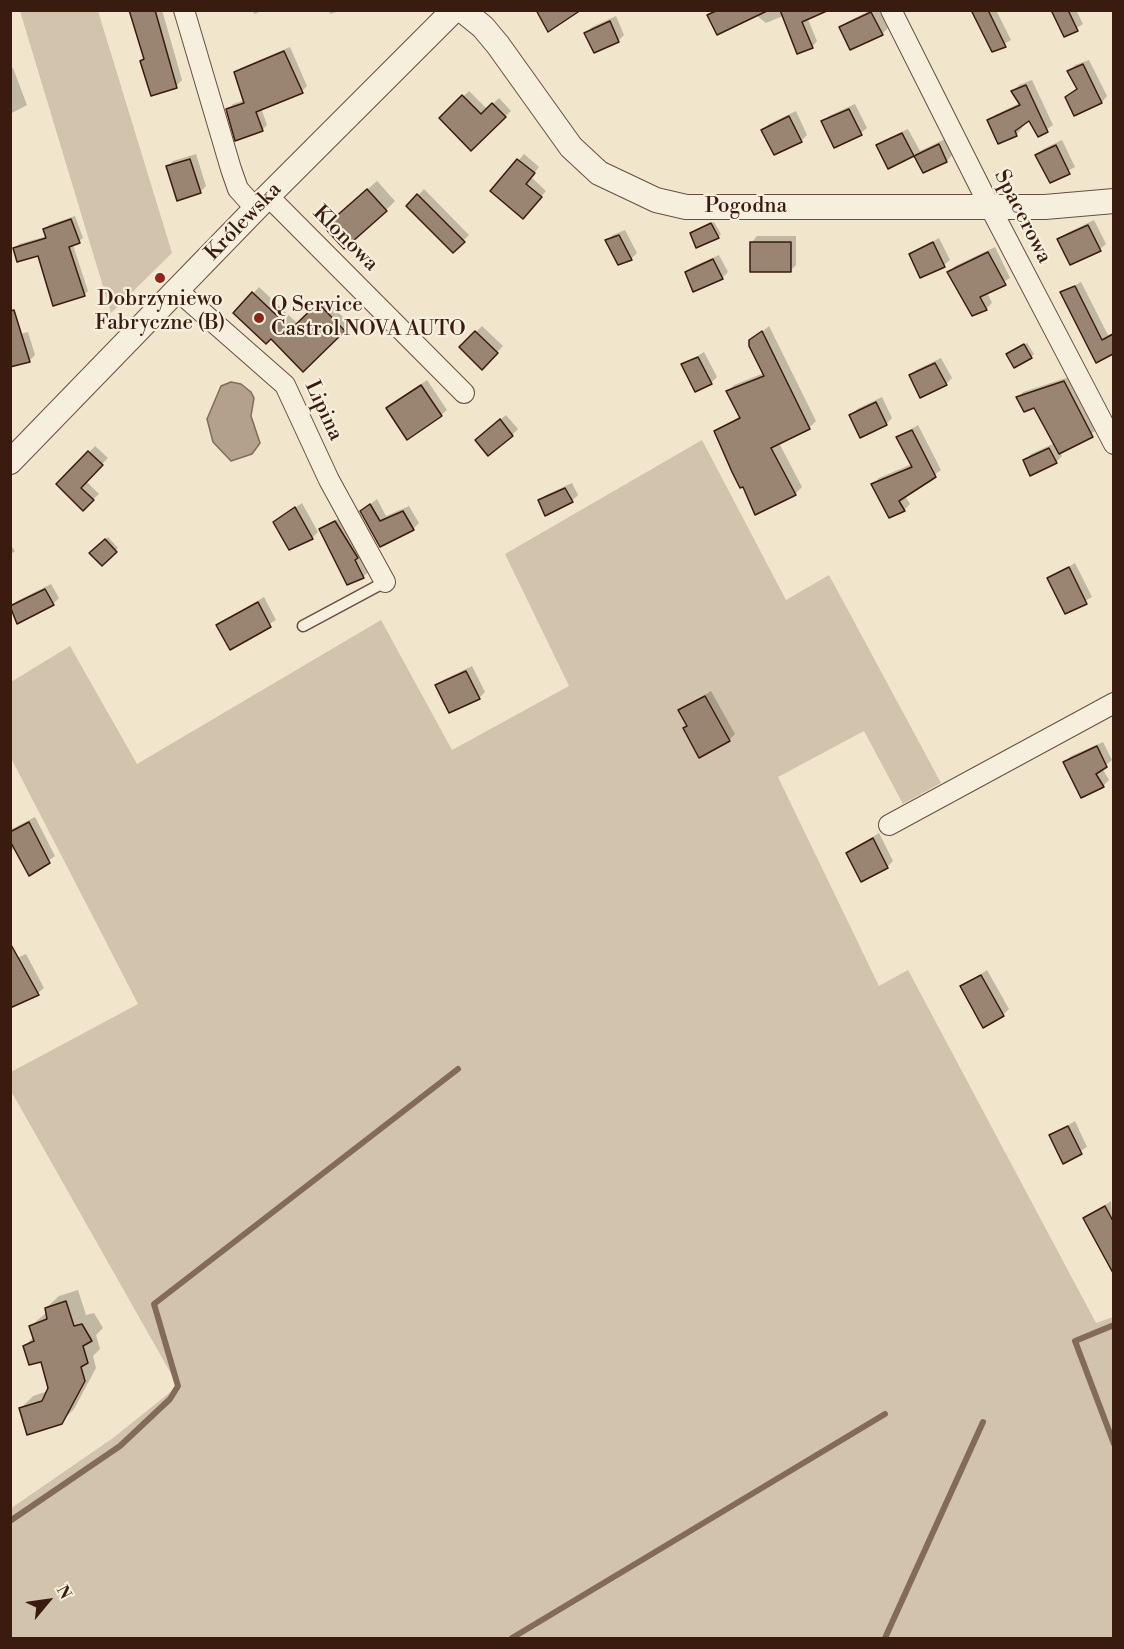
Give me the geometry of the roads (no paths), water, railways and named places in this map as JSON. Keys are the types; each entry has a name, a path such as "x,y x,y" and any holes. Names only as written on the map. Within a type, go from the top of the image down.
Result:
{"street":[{"name":"Klonowa","path":"184,10 238,189 262,202 464,393"},
{"name":"Królewska","path":"10,462 262,202 454,10"},
{"name":"Pogodna","path":"462,10 483,27 498,45 571,147 599,173 656,200 686,207 1045,207 1113,201"},
{"name":"Spacerowa","path":"891,10 1113,444"},
{"name":"Lipina","path":"178,291 273,371 285,385 329,480 385,582"},
{"path":"889,825 1113,703"}],"lane":[{"path":"303,626 385,582"}],"waterway":[{"path":"10,1521 120,1446 170,1399 178,1386 154,1304 458,1069"},
{"path":"1114,1325 1075,1341 1114,1444"},
{"path":"512,1638 885,1414"},
{"path":"885,1638 983,1422"}],"place":[{"name":"Dobrzyniewo Fabryczne (B)","path":"160,278"},
{"name":"Q Service Castrol NOVA AUTO","path":"259,318"}]}
